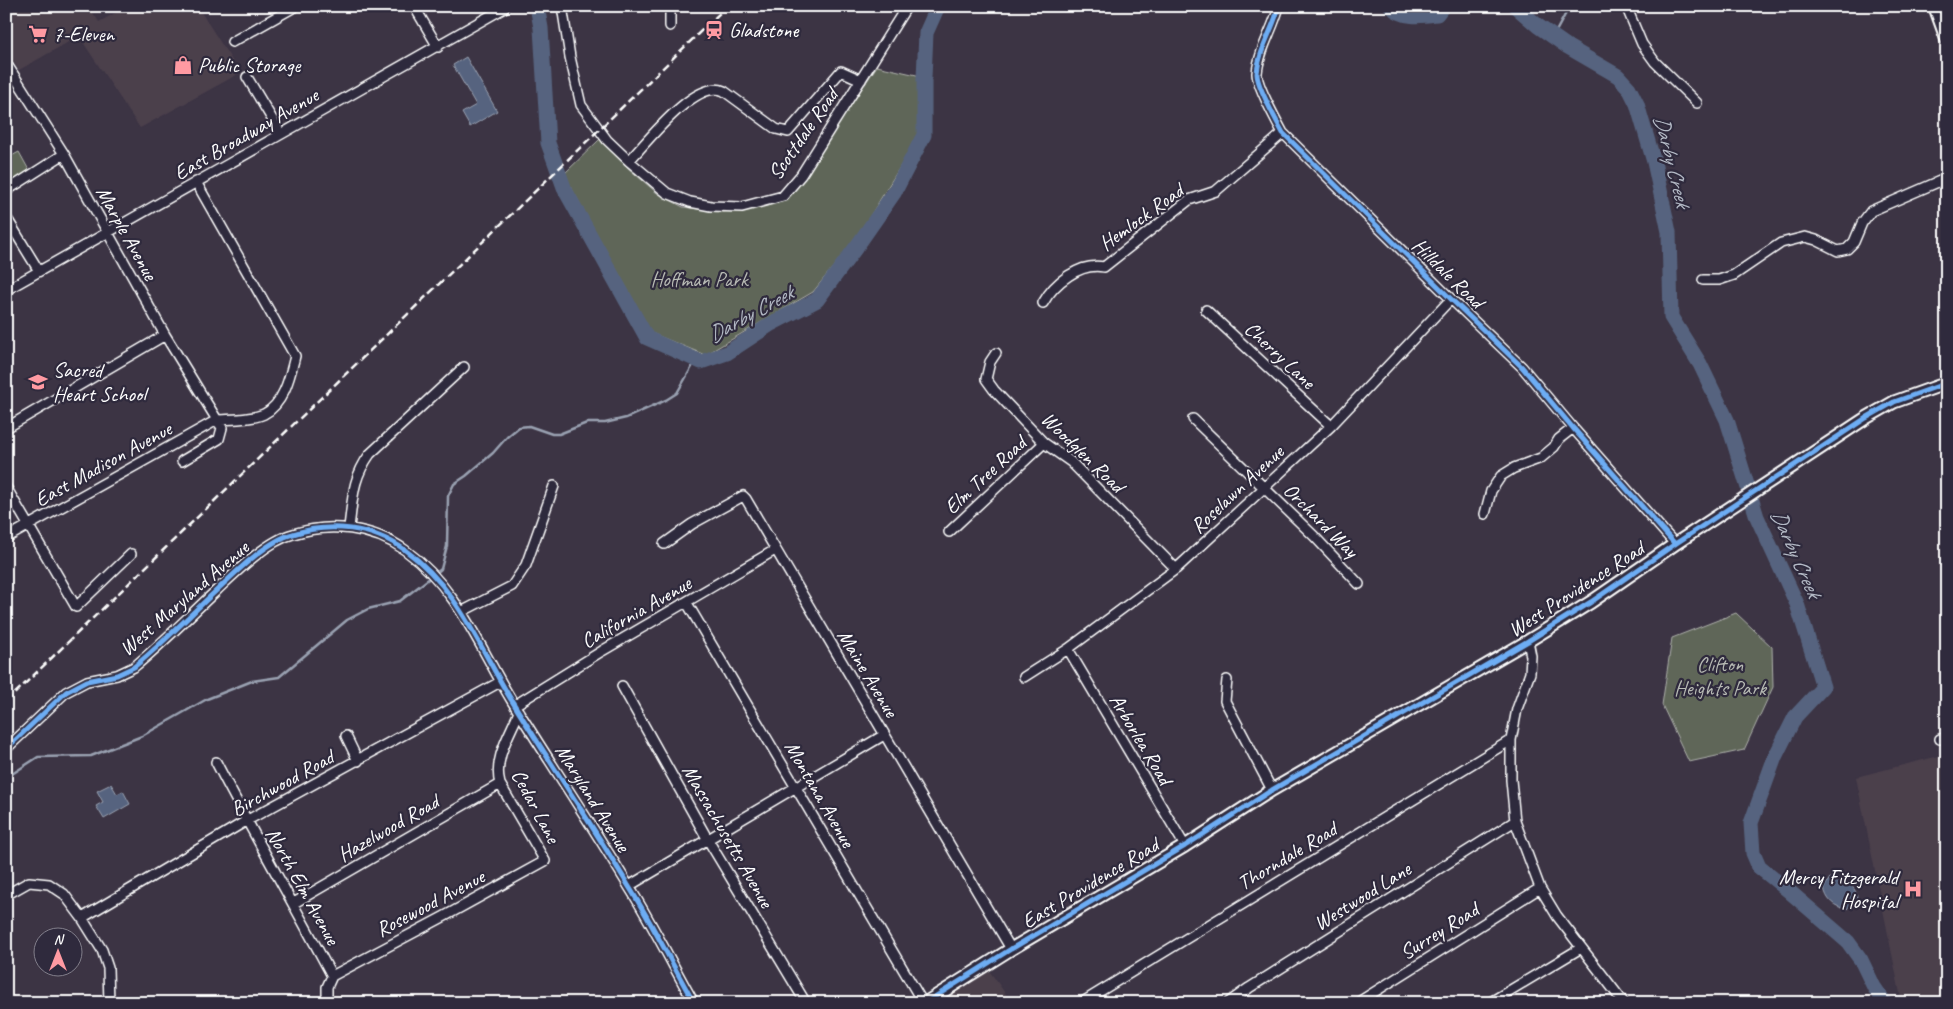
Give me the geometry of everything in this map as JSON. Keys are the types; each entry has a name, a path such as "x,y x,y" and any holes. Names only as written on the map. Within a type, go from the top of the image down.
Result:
{"main road":[{"path":"1940,12 1947,39"}],"street":[{"path":"232,42 296,6"},
{"path":"414,6 438,46"},
{"name":"Scottdale Road","path":"562,6 570,57 581,105 608,140 629,161 667,193 690,202 711,206 742,207 783,196 801,175 907,6"},
{"path":"670,6 670,26"},
{"name":"Hilldale Road","path":"1280,6 1256,74 1283,133 1522,367 1675,544"},
{"path":"1626,6 1642,44 1655,62 1697,103"},
{"name":"East Broadway Avenue","path":"6,290 504,8"},
{"name":"Marple Avenue","path":"6,63 64,154 165,335 217,420"},
{"path":"629,161 665,121 692,100 706,92 719,89 776,129 788,132 841,72 861,80"},
{"path":"247,76 280,134"},
{"name":"Hemlock Road","path":"1042,303 1047,295 1074,273 1095,265 1104,267 1189,200 1216,191 1283,133"},
{"path":"6,191 64,154"},
{"path":"1703,280 1719,280 1734,275 1781,243 1805,237 1816,240 1838,251 1847,249 1854,242 1862,224 1871,212 1947,178"},
{"path":"182,461 219,439 222,428 217,420 264,414 273,407 280,398 288,381 295,356 196,182"},
{"path":"6,217 39,271"},
{"name":"Roselawn Avenue","path":"1024,677 1068,649 1176,569 1331,426 1451,299"},
{"name":"Cherry Lane","path":"1206,310 1331,426"},
{"path":"6,428 165,335"},
{"name":"Woodglen Road","path":"996,354 990,362 986,378 994,390 1044,443 1070,462 1176,569"},
{"path":"349,527 356,477 362,465 370,454 464,367"},
{"name":"West Providence Road","path":"1272,790 1528,642 1591,602 1774,477 1880,410 1947,383"},
{"name":"Orchard Way","path":"1193,419 1314,536 1359,584"},
{"name":"East Madison Avenue","path":"6,538 217,420"},
{"path":"1485,514 1491,491 1501,476 1518,466 1541,458 1554,447 1558,439 1573,428"},
{"name":"Elm Tree Road","path":"949,532 1044,443"},
{"path":"463,611 512,586 526,565 554,486"},
{"path":"6,488 76,607 131,554"},
{"name":"Maine Avenue","path":"664,544 692,524 743,496 746,499 1011,949"},
{"name":"West Maryland Avenue","path":"6,749 66,692 87,681 117,675 134,667 240,568 266,548 291,534 324,528 349,527 377,536 404,548 431,570 463,611"},
{"name":"California Avenue","path":"517,708 602,651 775,550"},
{"name":"Montana Avenue","path":"687,603 924,1003"},
{"name":"Maryland Avenue","path":"463,611 500,682 629,886 694,1003"},
{"path":"1528,642 1531,656 1530,673 1517,710 1511,740 1511,780 1515,821 1540,888 1581,948 1624,1003"},
{"name":"Arborlea Road","path":"1068,649 1185,846"},
{"path":"1227,680 1224,701 1272,790"},
{"name":"Birchwood Road","path":"82,918 246,821 500,682"},
{"name":"Massachusetts Avenue","path":"622,686 708,840 806,1003"},
{"name":"Cedar Lane","path":"517,708 498,763 498,775 500,784 545,861"},
{"path":"629,886 884,735"},
{"path":"346,736 358,761"},
{"name":"Thorndale Road","path":"1081,1003 1511,740"},
{"name":"North Elm Avenue","path":"216,762 246,821 294,903 332,976 327,987 327,1003"},
{"name":"Hazelwood Road","path":"294,903 500,784"},
{"name":"East Providence Road","path":"924,1003 1185,846 1272,790"},
{"name":"Westwood Lane","path":"1228,1003 1515,821"},
{"name":"Rosewood Avenue","path":"332,976 545,861"},
{"path":"6,894 29,882 49,884 64,894 102,950 108,968 108,1003"},
{"name":"Surrey Road","path":"1357,1003 1540,888"},
{"path":"1489,1003 1581,948"}],"shaded area":[{"path":"10,6 88,6 99,22 128,6 197,6 240,73 140,128 79,36 19,70 6,51 6,8"},
{"name":"Mercy Fitzgerald Hospital","path":"1947,754 1947,1000 1935,1003 1902,1003 1856,777"},
{"path":"988,969 1012,1003 935,1003"}],"green space":[{"path":"1391,6 1443,6 1437,14 1419,16 1406,15"},
{"path":"1515,6 1564,6 1559,13"},
{"name":"Hoffman Park","path":"877,66 921,76 920,134 858,236 813,292 705,355 649,332 564,174 600,139 628,168 657,193 683,207 723,212 742,209 792,193"},
{"path":"19,152 30,172 6,185 6,159"},
{"name":"Clifton Heights Park","path":"1736,613 1772,647 1773,687 1744,750 1689,762 1662,705 1672,638"}],"water":[{"path":"466,57 497,111 470,127 462,113 476,105 453,65"},
{"path":"111,784 117,794 123,791 130,804 104,819 96,806 103,802 97,791"},
{"path":"1830,878 1844,881 1854,889 1857,898 1847,909 1838,907 1827,896 1824,887"}],"waterway":[{"name":"Darby Creek","path":"537,6 541,28 548,143 565,190 647,338 701,362 727,353 771,324 817,300 894,193 924,135 926,33 938,6"},
{"name":"Darby Creek","path":"1391,6 1406,15 1419,16 1437,14 1443,6"},
{"name":"Darby Creek","path":"1515,6 1538,26 1568,47 1618,76 1629,88 1637,104 1654,162 1669,232 1671,317 1700,364 1727,420 1757,517 1797,604 1823,687 1795,717 1775,757 1751,823 1753,853 1759,867 1848,942 1861,960 1874,987 1885,1003"},
{"path":"1553,37 1566,13 1583,6"},
{"path":"435,574 441,569 447,546 448,496 454,484 493,453 519,427 529,426 552,434 559,434 587,423 605,423 626,418 677,393 696,360"},
{"path":"12,774 38,757 91,756 142,736 207,699 252,681 279,677 347,620 368,609 400,601 431,577"}],"railway":[{"path":"6,702 727,6"}],"cycle path":[{"path":"1279,6 1258,64 1257,73 1263,94 1283,133 1522,367 1675,544"},
{"path":"925,1003 1011,949 1185,846 1272,790 1528,641 1591,602 1866,418 1894,402 1947,383"},
{"path":"6,749 66,692 87,681 117,675 134,667 243,566 273,543 293,534 322,528 351,529 379,536 393,542 423,565 453,600 512,701 637,899 694,1003"}],"place":[{"name":"Gladstone","path":"714,30"},
{"name":"7-Eleven","path":"38,34"},
{"name":"Public Storage","path":"183,65"},
{"name":"Sacred Heart School","path":"38,382"},
{"name":"Mercy Fitzgerald Hospital","path":"1913,889"}]}
